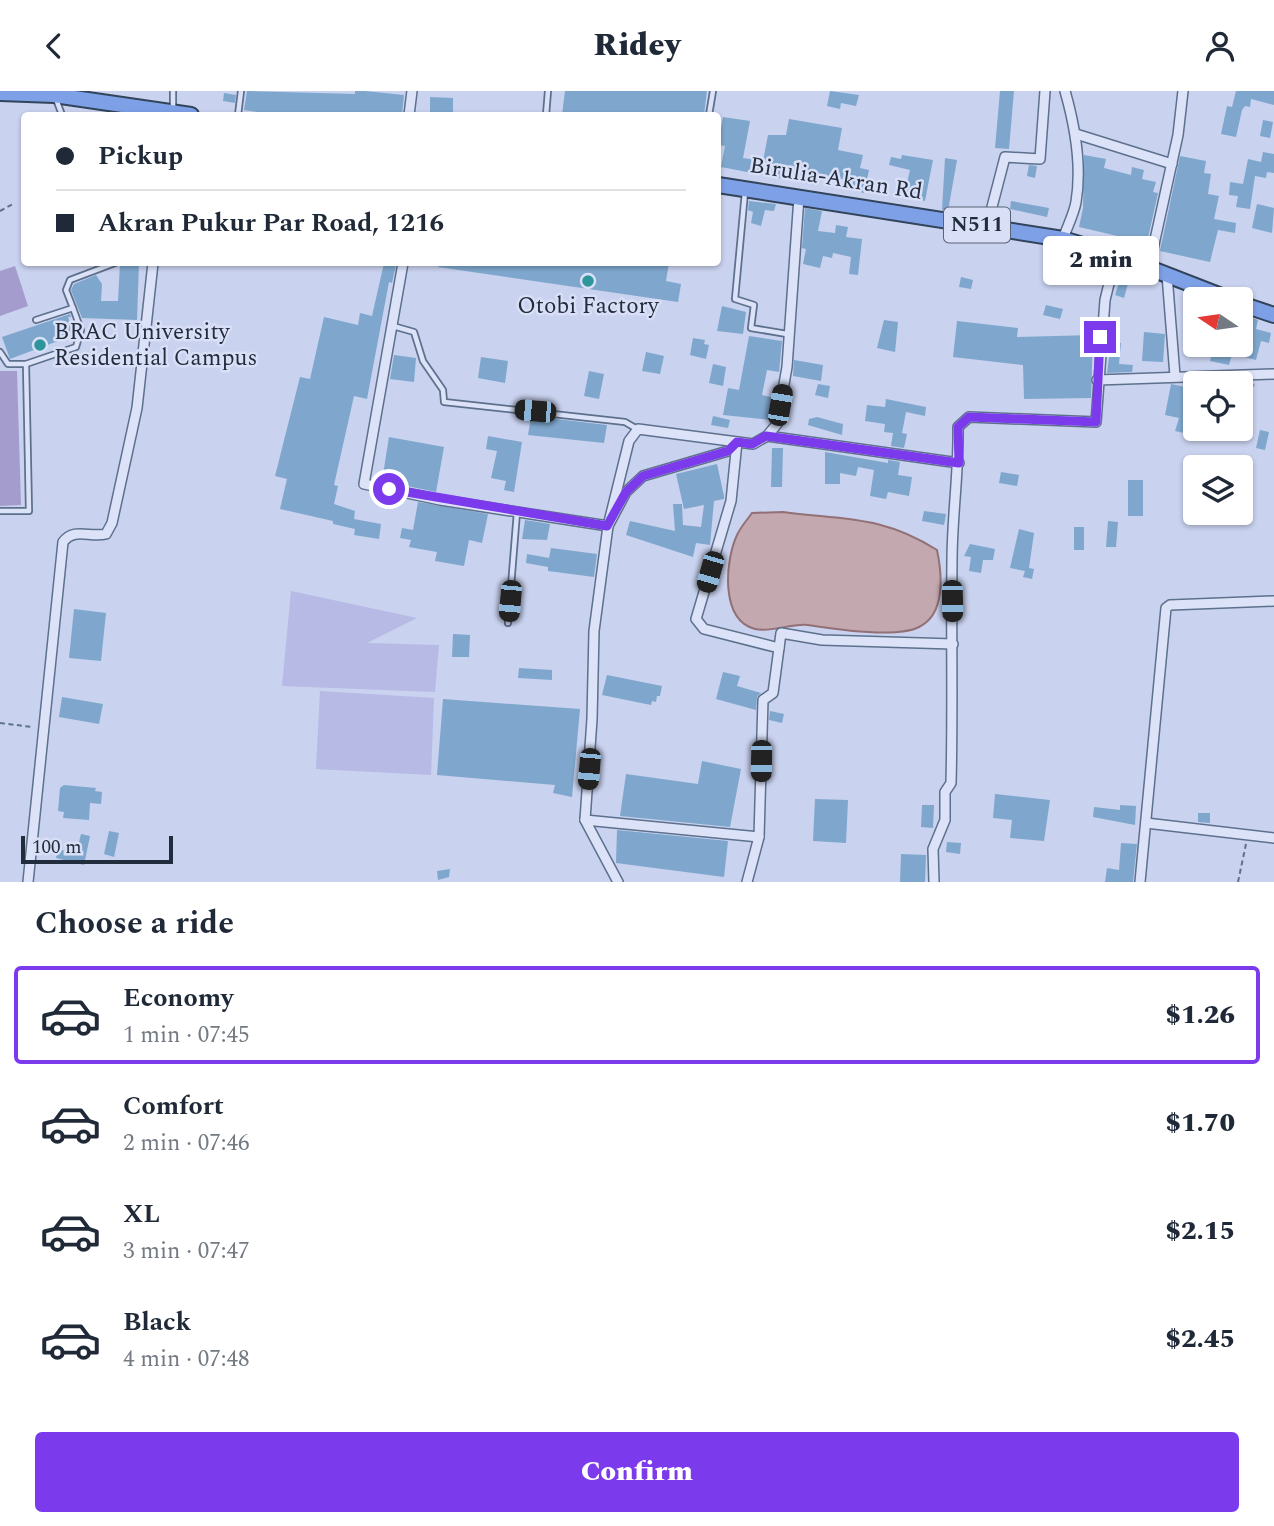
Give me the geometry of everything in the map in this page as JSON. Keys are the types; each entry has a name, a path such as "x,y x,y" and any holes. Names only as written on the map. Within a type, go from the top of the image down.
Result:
{"highway":[{"path":"7,92 54,95 178,112"},
{"name":"Birulia-Akran Rd","path":"721,184 1063,239 1116,255 1198,287"},
{"path":"1253,308 1274,315"}],"street":[{"path":"409,112 412,91"},
{"path":"987,226 1004,157 1040,159 1045,91"},
{"path":"1063,239 1076,202 1076,134 1065,91"},
{"path":"1149,267 1172,164 1182,91"},
{"path":"1076,134 1172,164"},
{"path":"618,882 584,820 592,719 594,631 607,526 629,441 638,429 752,444 766,436 777,424 787,367 799,197"},
{"path":"934,882 933,849 946,820 945,792 951,783 951,559 959,463 958,427 962,420 969,417 1092,423 1097,416 1097,380 1105,300 1116,255"},
{"path":"28,882 63,542 67,536 76,533 106,534 112,523 137,408 153,266"},
{"path":"402,266 364,484 607,526"},
{"path":"1167,275 1175,376"},
{"path":"1097,380 1274,374"},
{"path":"766,436 959,463"},
{"path":"607,526 626,492 643,476 728,451 737,442"},
{"path":"737,442 731,501 696,619 704,629 779,648"},
{"path":"1140,882 1166,608 1170,605 1274,601"},
{"path":"747,882 759,837 763,700 773,693 781,633 822,640 953,643"},
{"path":"584,820 759,837"},
{"path":"1146,823 1274,838"}],"lane":[{"path":"173,91 173,111"},
{"path":"238,112 241,91"},
{"path":"546,112 548,91"},
{"path":"710,112 713,91"},
{"path":"54,95 61,112"},
{"path":"745,188 735,299 754,305 751,328 788,334"},
{"path":"0,352 8,364 26,364 76,347 81,330 66,290 68,282 108,266"},
{"path":"36,320 73,308"},
{"path":"392,326 414,332 423,361 443,390 444,402 625,422 638,429"},
{"path":"0,511 29,511 26,364"},
{"path":"508,623 517,511"}],"path":[{"path":"0,211 13,204"},
{"path":"0,723 44,728"},
{"path":"1238,882 1248,833"}],"shaded area":[{"path":"15,266 28,306 0,316 0,271"},
{"path":"0,371 17,371 21,505 0,506"},
{"path":"783,512 844,518 880,525 898,530 937,550 941,581 934,613 928,621 909,631 880,633 801,625 761,630 744,623 736,614 728,588 733,546 738,532 752,513"},
{"path":"291,591 417,618 367,643 439,645 435,692 282,686"},
{"path":"320,691 434,698 431,775 316,769"}],"building":[{"path":"247,91 355,94 355,91 365,91 404,95 402,112 244,110"},
{"path":"565,91 707,91 704,112 562,112"},
{"path":"830,91 859,95 856,106 841,103 840,109 827,106"},
{"path":"1000,91 1014,91 1009,149 995,148"},
{"path":"1236,91 1274,91 1274,105 1251,99 1250,107 1245,106 1242,110 1236,137 1221,134 1227,106 1232,107"},
{"path":"224,93 236,95 235,103 223,101"},
{"path":"430,97 453,98 453,112 430,112"},
{"path":"723,117 750,121 743,158 763,161 768,135 786,135 789,119 842,128 838,150 863,155 860,168 869,170 864,193 852,190 853,181 818,175 816,185 721,167 725,146 721,145"},
{"path":"1263,120 1273,122 1270,138 1260,136"},
{"path":"1263,152 1274,154 1274,173 1267,172 1266,178 1255,176 1250,209 1236,207 1238,196 1229,195 1230,182 1243,184 1248,159 1261,162"},
{"path":"902,155 933,160 925,201 904,196 910,170 889,165 891,157 901,159"},
{"path":"1084,155 1106,159 1104,168 1131,175 1132,167 1144,170 1142,179 1156,182 1153,192 1158,193 1144,256 1128,250 1130,243 1125,241 1126,238 1079,227 1083,208"},
{"path":"1180,156 1206,161 1204,173 1211,174 1208,194 1219,196 1214,219 1236,223 1235,233 1218,230 1210,262 1160,251"},
{"path":"945,158 957,160 948,211 942,210"},
{"path":"1029,165 1037,166 1035,178 1027,176"},
{"path":"749,201 776,204 774,211 765,210 761,226 751,223 753,212 748,210"},
{"path":"1011,201 1049,208 1047,217 1010,209"},
{"path":"1257,204 1274,208 1272,233 1252,228"},
{"path":"805,208 822,211 818,231 835,233 836,225 848,227 846,237 862,239 858,275 849,274 851,257 833,253 832,258 823,256 820,268 803,264 806,249 802,248"},
{"path":"120,266 139,266 137,320 82,318 71,290 74,284 96,275 102,284 101,301 118,301"},
{"path":"383,266 396,266 392,283 389,282 367,399 354,396 334,485 338,486 334,504 355,511 354,519 381,524 379,539 354,535 355,529 333,524 333,521 280,509 287,479 275,476 300,377 310,379 324,317 358,325 360,313 372,316"},
{"name":"Otobi Factory","path":"668,266 666,281 681,284 678,302 438,267"},
{"path":"1124,268 1144,276 1142,283 1129,280 1124,298 1115,295"},
{"path":"961,277 973,280 971,289 959,287"},
{"path":"1046,305 1063,309 1060,319 1043,315"},
{"path":"722,306 746,312 743,334 717,331"},
{"path":"70,314 71,317 68,317 74,335 10,359 2,337"},
{"path":"1253,318 1258,320 1256,329 1271,333 1269,343 1261,341 1256,360 1244,357 1253,357"},
{"path":"884,320 898,322 895,352 877,348"},
{"path":"957,321 1018,328 1017,337 1093,335 1091,398 1024,399 1023,365 953,357"},
{"path":"1144,332 1165,334 1163,362 1142,361"},
{"path":"749,336 782,341 779,372 767,370 762,395 775,398 771,420 723,415 728,388 739,390"},
{"path":"693,338 705,340 704,344 709,345 706,359 690,355"},
{"path":"1111,342 1121,343 1119,364 1133,365 1132,372 1107,373"},
{"path":"646,352 664,356 660,374 642,371"},
{"path":"394,355 416,358 414,382 390,379"},
{"path":"481,357 508,361 505,383 478,378"},
{"path":"1211,357 1231,357 1229,365 1210,361"},
{"path":"794,360 823,365 821,381 793,376"},
{"path":"713,364 726,367 723,386 709,383"},
{"path":"589,371 604,374 599,399 584,396"},
{"path":"818,384 830,386 828,398 815,395"},
{"path":"1171,384 1183,386 1183,433 1175,431 1179,418 1165,415"},
{"path":"886,399 926,407 925,416 906,412 902,433 907,434 904,448 891,446 893,433 884,432 885,424 865,421 867,405 885,407"},
{"path":"531,416 607,425 604,443 528,435"},
{"path":"713,416 730,420 728,428 711,425"},
{"path":"817,417 843,424 842,435 808,425 809,419"},
{"path":"1260,430 1269,432 1265,450 1256,448"},
{"path":"488,436 522,442 514,492 504,490 506,481 491,478 497,451 486,449"},
{"path":"389,437 444,447 436,492 382,481"},
{"path":"772,448 783,448 782,487 771,487"},
{"path":"825,452 888,463 888,460 900,462 898,475 912,477 909,496 888,492 886,499 870,496 874,470 858,467 856,476 840,473 840,484 825,484"},
{"path":"717,464 724,499 714,501 710,545 696,543 693,557 626,535 630,521 675,531 673,504 682,504 683,525 701,527 704,505 684,509 676,474"},
{"path":"1001,472 1019,475 1017,486 999,483"},
{"path":"1128,480 1143,480 1143,516 1128,516"},
{"path":"418,502 488,514 482,543 469,540 464,566 435,561 437,552 409,547 411,540 400,538 402,528 413,530"},
{"path":"924,511 946,514 944,525 922,521"},
{"path":"525,520 550,524 547,540 522,539"},
{"path":"1108,521 1118,522 1116,547 1106,547"},
{"path":"1074,527 1084,527 1084,550 1074,550"},
{"path":"1019,529 1034,533 1029,568 1034,569 1032,579 1023,577 1025,571 1010,568"},
{"path":"970,544 995,549 993,560 983,560 981,573 969,571 971,557 964,556"},
{"path":"551,548 597,554 594,577 548,571 548,567 526,563 527,554 549,558"},
{"path":"74,609 106,613 101,661 69,658"},
{"path":"453,634 470,635 469,657 452,657"},
{"path":"519,668 552,670 552,680 518,678"},
{"path":"723,672 740,676 737,686 761,693 757,697 756,710 716,699"},
{"path":"607,675 662,686 660,696 657,696 656,702 652,701 651,705 602,695"},
{"path":"62,697 103,704 99,724 59,717"},
{"path":"443,699 580,709 572,797 553,793 555,785 437,775"},
{"path":"770,711 784,714 782,723 769,720"},
{"path":"702,761 741,769 730,827 620,816 626,774 698,784"},
{"path":"64,785 96,788 95,791 102,792 101,804 90,803 89,820 63,818 64,812 58,811 60,788"},
{"path":"995,794 1050,800 1044,841 1010,838 1012,820 993,818"},
{"path":"815,799 848,800 846,843 813,841"},
{"path":"922,805 934,805 933,828 921,827"},
{"path":"1120,805 1136,806 1135,825 1093,817 1094,807 1120,810"},
{"path":"1198,813 1210,813 1210,823 1198,822"},
{"path":"617,830 728,841 724,877 616,863"},
{"path":"109,831 119,833 114,857 104,854"},
{"path":"81,834 90,836 84,865 56,858 58,849 76,854"},
{"path":"947,842 961,843 960,854 946,852"},
{"path":"1121,843 1137,844 1133,882 1105,882 1107,868 1119,870"},
{"path":"901,854 926,855 925,882 900,882"},
{"path":"450,869 449,877 438,880 437,871"}],"place":[{"name":"Otobi Factory","path":"588,281"},
{"name":"BRAC University Residential Campus","path":"40,345"}],"route":[{"path":"389,489 440,500 607,526 626,492 643,476 702,456 728,451 737,442 752,444 766,436 812,445 959,463 958,427 962,420 969,417 1096,422 1100,337"}]}
